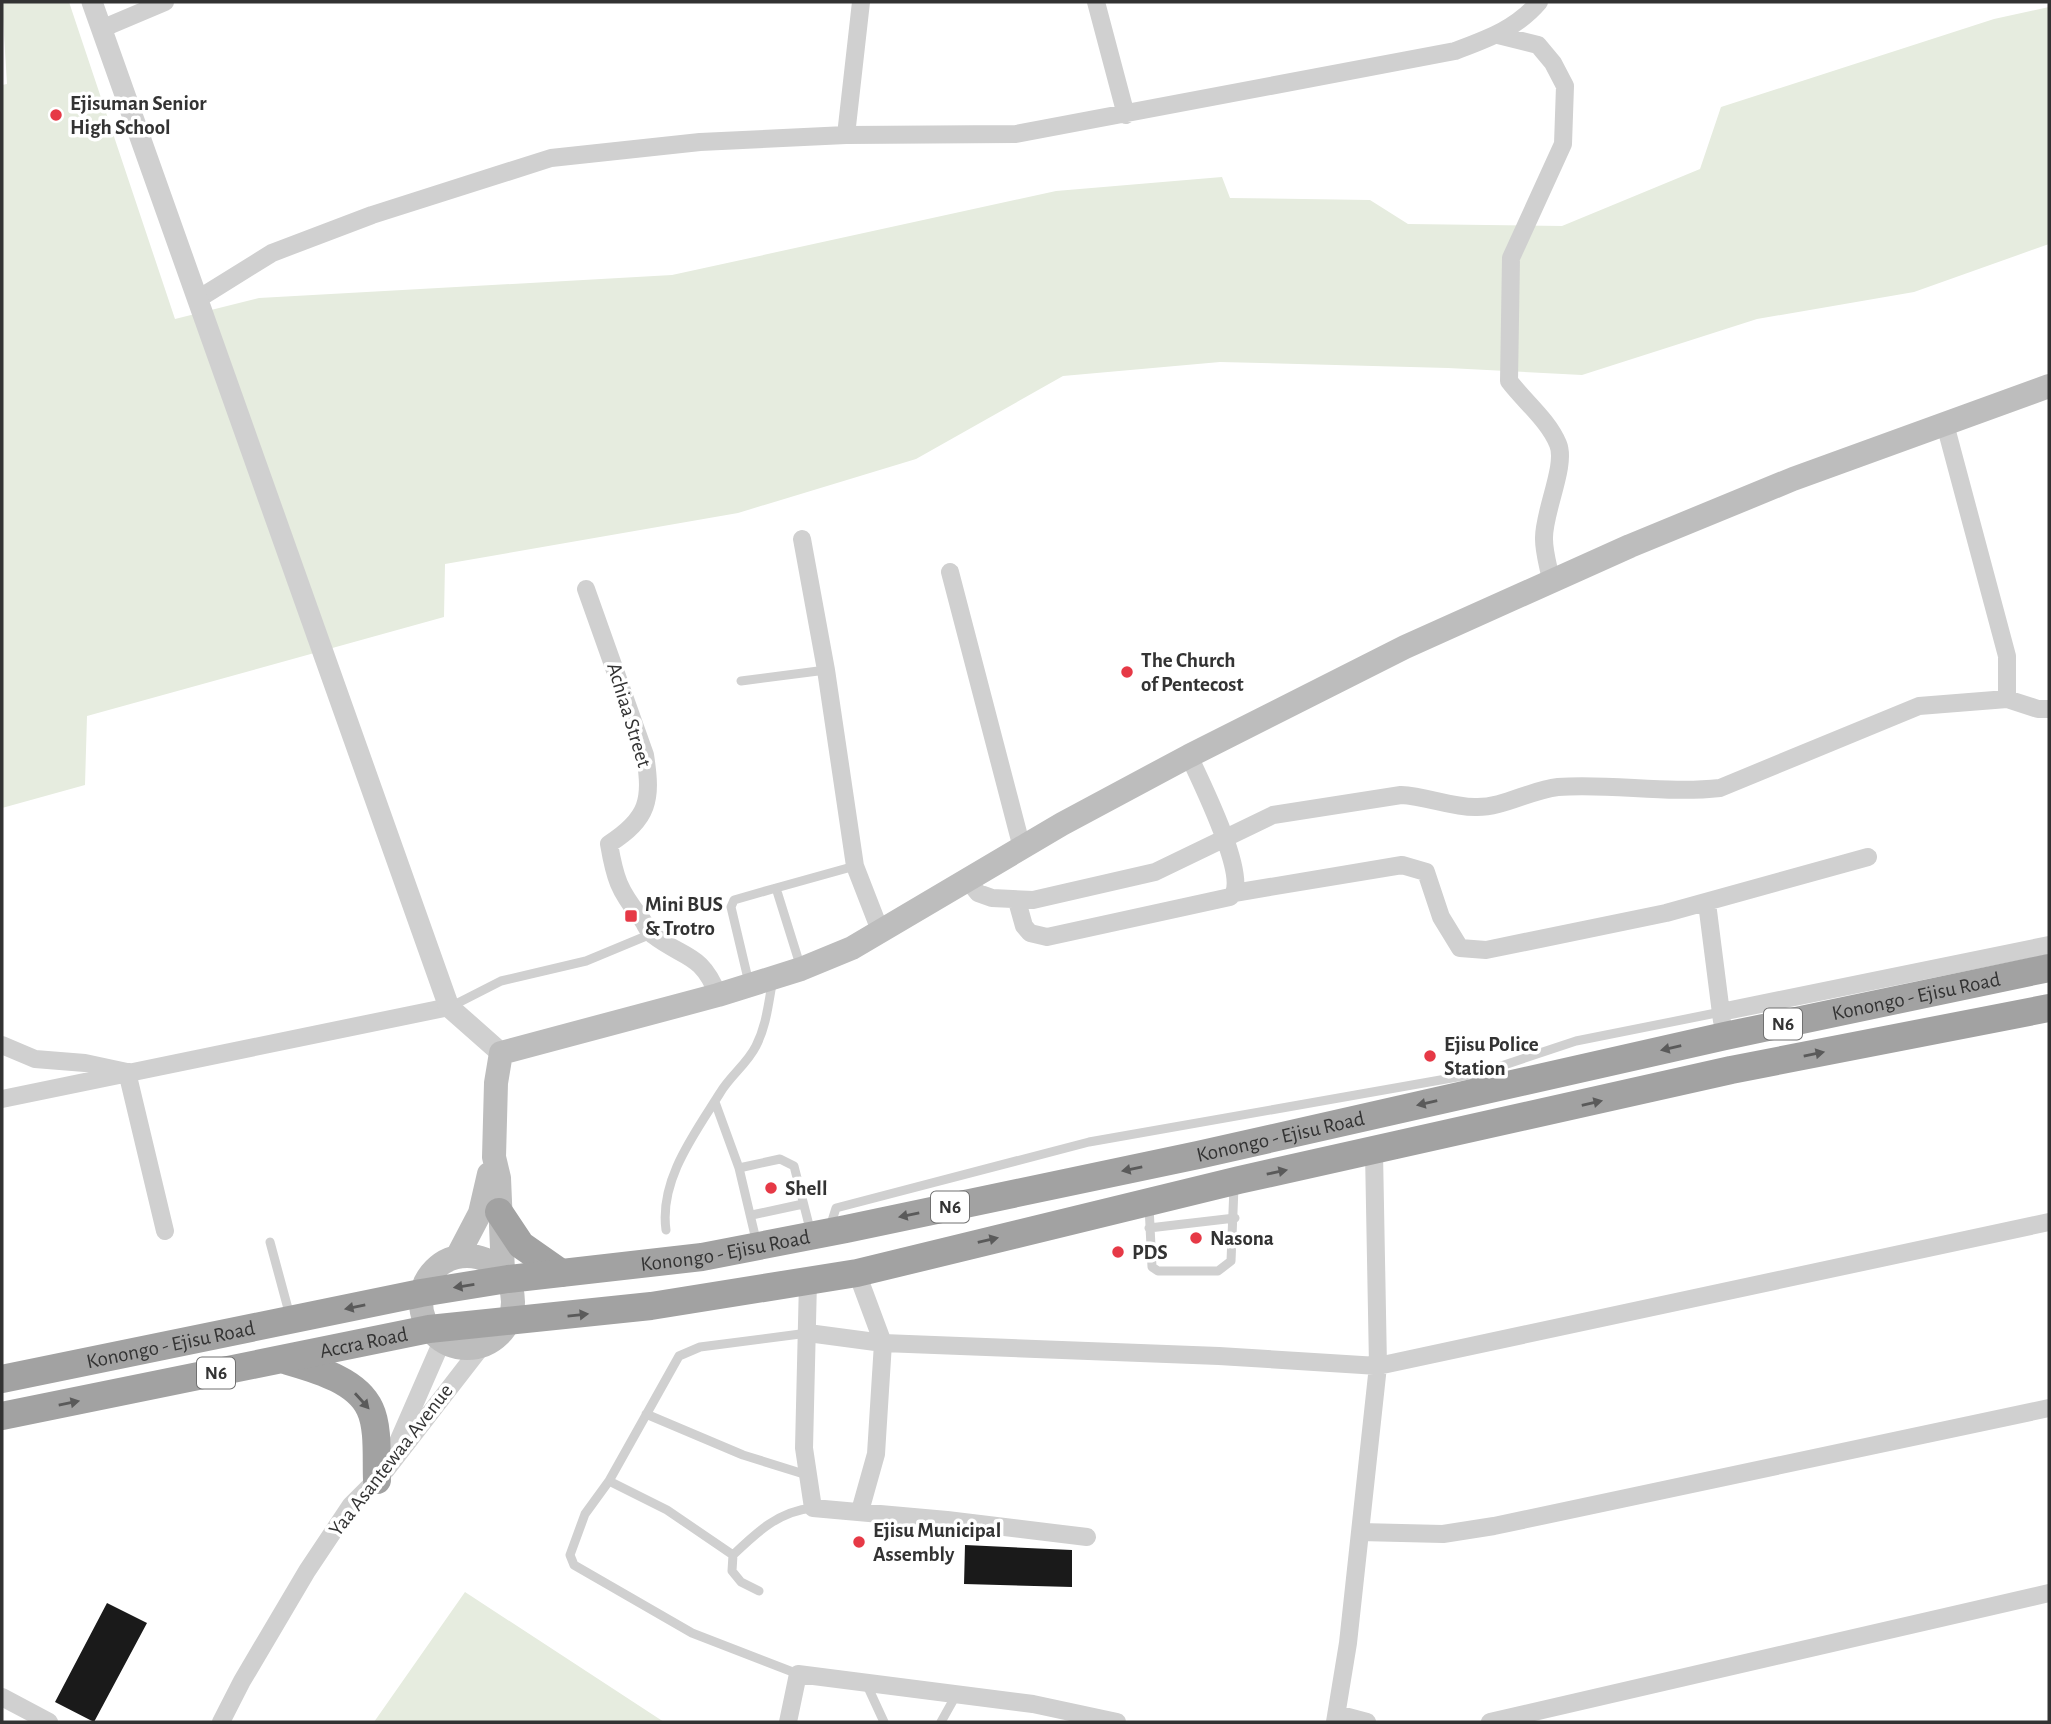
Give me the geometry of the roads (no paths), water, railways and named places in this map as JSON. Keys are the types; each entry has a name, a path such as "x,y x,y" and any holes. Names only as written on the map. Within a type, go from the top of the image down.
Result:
{"highway":[{"name":"Konongo - Ejisu Road","path":"2,1379 505,1275 561,1273 702,1257 1198,1155 1723,1024 2049,968"},
{"name":"Konongo - Ejisu Road","path":"730,1295 858,1273 1149,1215 1234,1181 1374,1152 1731,1070 2049,1008"},
{"path":"499,1212 521,1245 561,1273"},
{"name":"Accra Road","path":"2,1416 281,1359 435,1335 510,1320 615,1311 730,1295"},
{"path":"281,1359 321,1371 346,1383 370,1409 382,1475"}],"main road":[{"path":"494,1157 499,1178 505,1275 514,1300 510,1320 498,1337 482,1346 455,1346 435,1335 423,1318 421,1293 433,1270 457,1256 480,1213 494,1157 497,1075 501,1053 802,970 881,933 966,878 1189,756 1405,647 1551,581 1793,479 2049,386"},
{"path":"457,1256 482,1258 505,1275"}],"street":[{"path":"92,2 449,1007 501,1053"},
{"path":"102,29 165,2"},
{"path":"846,135 861,2"},
{"path":"1096,2 1126,115"},
{"path":"198,299 272,253 372,215 551,158 700,142 846,135 1016,134 1455,51 1497,35 1527,16 1539,2"},
{"path":"1497,35 1538,45 1553,63 1564,86 1563,144 1511,258 1509,381 1549,427 1560,447 1560,464 1545,517 1543,540 1551,581"},
{"path":"1945,424 2007,656 2007,699"},
{"path":"802,539 826,670 855,866 881,933"},
{"path":"950,572 1022,848"},
{"name":"Achiaa Street","path":"586,589 645,755 649,784 645,807 635,828 610,844 624,898 651,934 683,951 709,971 718,995"},
{"path":"966,878 978,893 992,898 1017,901 1045,898 1154,873 1273,815 1378,797 1422,796 1477,807 1535,790 1560,787 1689,791 1720,788 1919,706 2007,699 2038,709 2049,709"},
{"path":"1189,756 1225,838 1237,884 1234,893"},
{"path":"1017,901 1030,933 1047,937 1234,893 1402,865 1426,873 1441,917 1460,948 1486,950 1707,903 1868,856"},
{"path":"1707,903 1723,1024 2049,945"},
{"path":"2,1099 449,1007"},
{"path":"2,1045 35,1059 85,1063 127,1072"},
{"path":"127,1072 165,1231"},
{"path":"1367,1722 1336,1718 1378,1366 1374,1152"},
{"path":"808,1333 883,1343 1219,1356 1378,1366 2049,1222"},
{"path":"858,1273 883,1343 876,1454 860,1511"},
{"path":"808,1281 804,1448 813,1508 860,1511 1087,1538"},
{"path":"382,1475 435,1335"},
{"name":"Yaa Asantewaa Avenue","path":"222,1722 242,1681 307,1571 351,1505 382,1475 482,1346"},
{"path":"1360,1532 1443,1534 1494,1526 2049,1408"},
{"path":"1490,1722 2049,1593"},
{"path":"788,1722 797,1674 865,1681 955,1697 1034,1704 1117,1722"},
{"path":"2,1697 49,1722"}],"lane":[{"path":"741,681 826,670"},
{"path":"749,983 730,907 734,900 855,866"},
{"path":"776,888 802,970"},
{"path":"449,1007 501,981 586,961 651,934"},
{"path":"666,1230 664,1216 676,1169 715,1102 755,1049 769,1018 773,978"},
{"path":"715,1102 739,1168 758,1245"},
{"path":"739,1168 780,1158 788,1161 794,1166 803,1205 820,1233"},
{"path":"1234,1181 1235,1219 1231,1261 1218,1271 1158,1270 1152,1267 1149,1215 1235,1219"},
{"path":"752,1215 803,1205"},
{"path":"270,1242 291,1321"},
{"path":"797,1674 692,1633 574,1565 570,1555 585,1514 610,1481 679,1356 700,1347 808,1333"},
{"path":"646,1414 743,1455 807,1475"},
{"path":"610,1481 667,1510 733,1555"},
{"path":"758,1591 741,1582 732,1571 733,1555 762,1528 796,1510 813,1508"},
{"path":"865,1681 884,1722"},
{"path":"941,1722 955,1697"}],"place":[{"name":"Ejisuman Senior High School","path":"56,115"},
{"name":"The Church of Pentecost","path":"1127,672"},
{"name":"Mini BUS & Trotro","path":"631,916"},
{"name":"Ejisu Police Station","path":"1430,1056"},
{"name":"Shell","path":"771,1188"},
{"name":"Nasona","path":"1196,1238"},
{"name":"PDS","path":"1118,1252"},
{"name":"Ejisu Municipal Assembly","path":"859,1542"}]}
